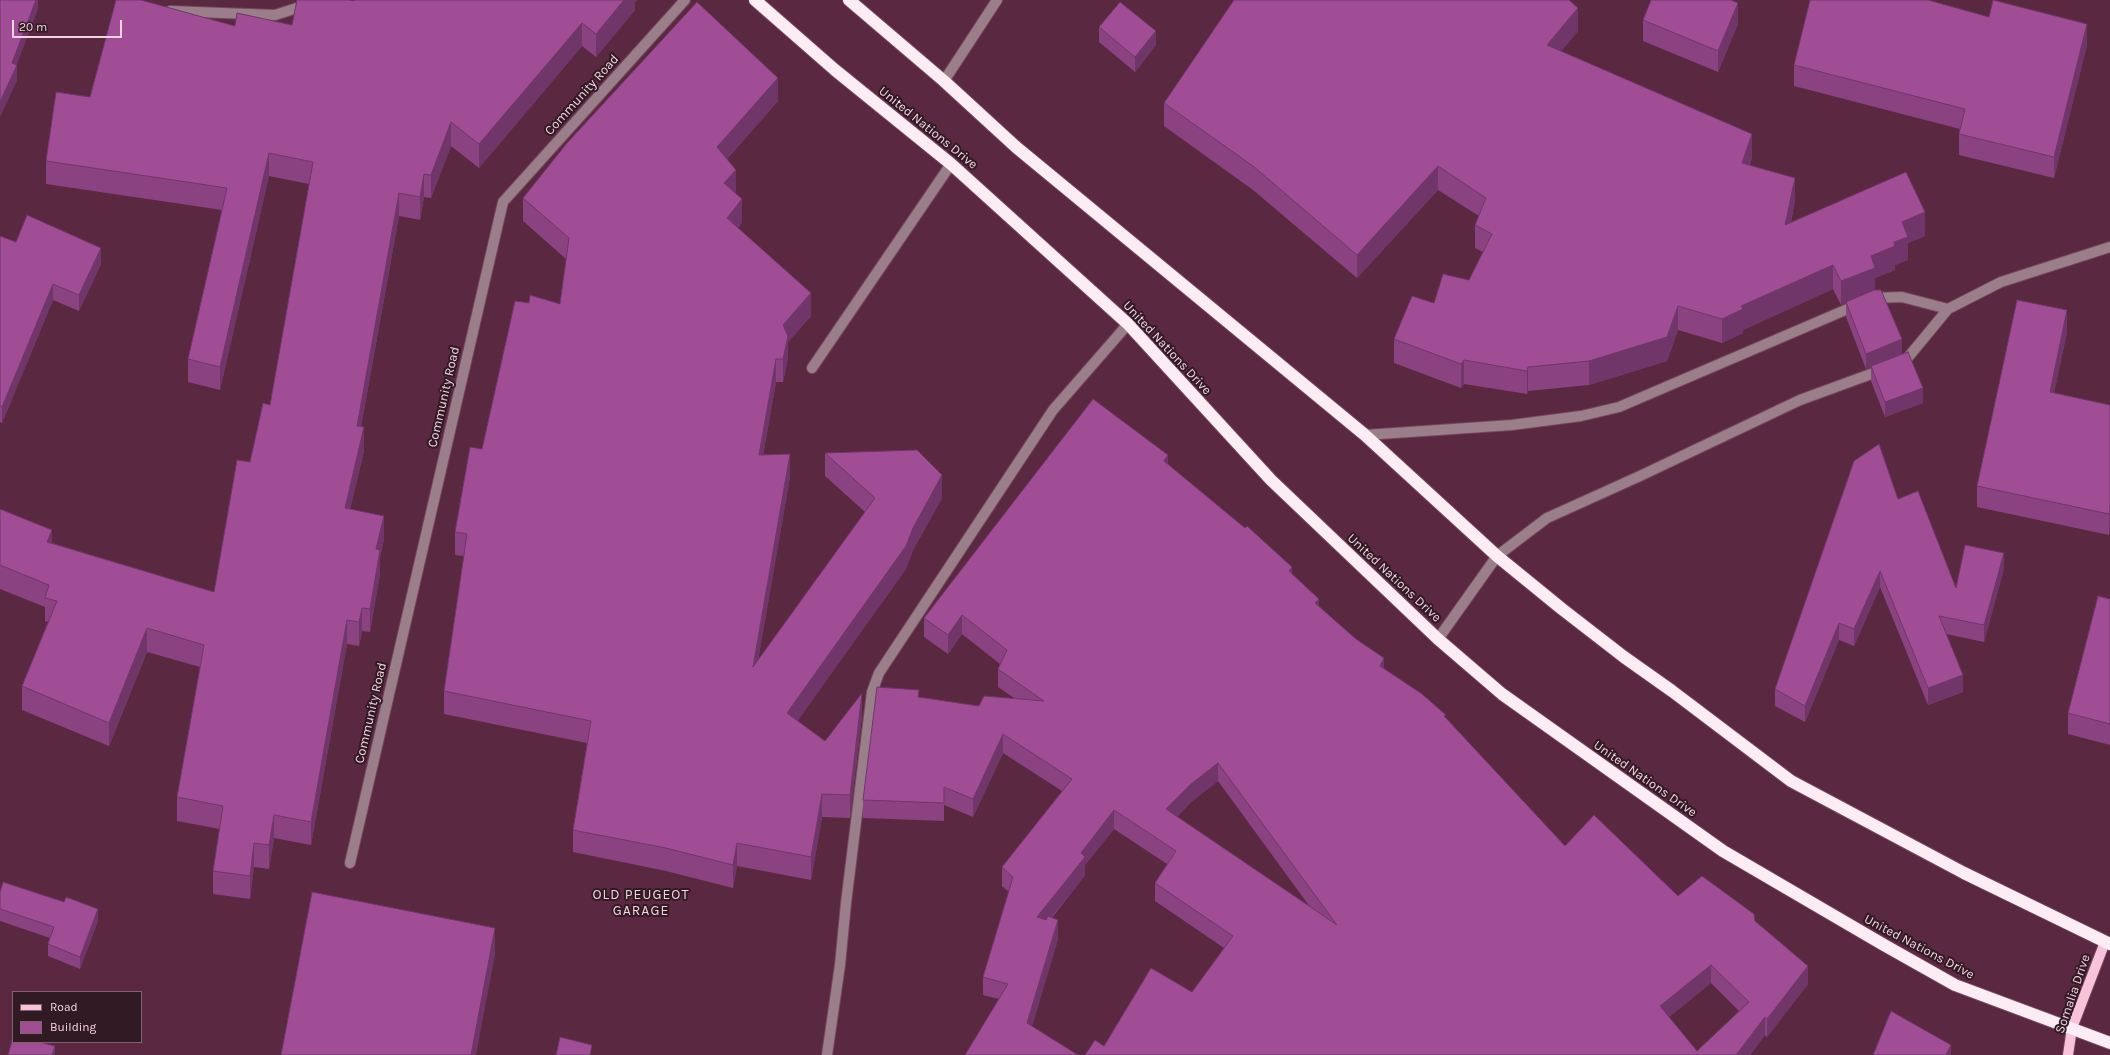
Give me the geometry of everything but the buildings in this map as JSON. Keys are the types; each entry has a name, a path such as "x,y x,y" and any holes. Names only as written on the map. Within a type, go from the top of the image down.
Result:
{"highway":[{"name":"United Nations Drive","path":"755,0 834,70 951,164 1128,324 1271,480 1438,639 1502,694 1723,851 1954,985 2110,1043"},
{"path":"849,0 944,81 1016,147 1365,435 1497,556 1618,652 1791,781 1964,873 2108,941"}],"main road":[{"name":"Somalia Drive","path":"2068,1055 2072,1028 2108,941"}],"street":[{"path":"159,10 275,15 322,0"},
{"name":"Community Road","path":"350,863 503,202 685,0"},
{"path":"944,81 997,0"},
{"path":"812,368 951,164"},
{"path":"1438,639 1497,556 1547,518 1640,476 1800,400 1905,361 1948,309 2001,282 2110,247"},
{"path":"1365,435 1512,426 1581,416 1619,407 1873,298 1902,297 1948,309"},
{"path":"827,1055 840,965 846,902 872,692 878,673 1053,410 1128,324"}],"district":[{"name":"OLD PEUGEOT GARAGE","path":"641,904"}]}
